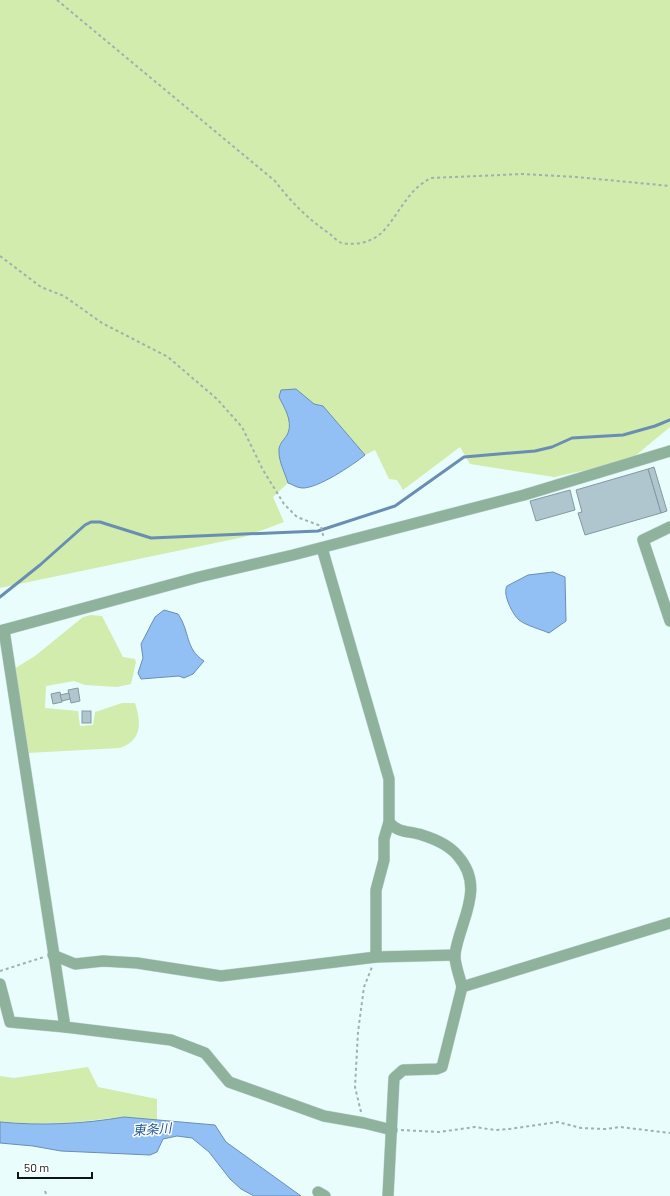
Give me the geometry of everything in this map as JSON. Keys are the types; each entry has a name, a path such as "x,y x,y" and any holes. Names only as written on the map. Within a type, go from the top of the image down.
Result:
{"street":[{"path":"65,1027 2,631 199,577 322,548 524,495 670,451"},
{"path":"670,527 643,540 670,621"},
{"path":"322,548 389,779 389,822 384,840 384,860 376,890 376,957"},
{"path":"388,1196 394,1078 403,1070 437,1069 442,1067 462,986 455,955 472,891 467,868 458,855 441,842 421,835 400,831 389,822"},
{"path":"462,986 670,923"},
{"path":"53,955 75,964 103,961 138,963 221,976 376,957 455,955"},
{"path":"0,984 10,1022 171,1040 205,1053 229,1082 324,1116 364,1123 392,1130"}],"path":[{"path":"57,0 275,181 293,204 316,225 341,243 358,243 374,240 386,228 405,199 421,183 431,178 523,174 576,177 670,186"},
{"path":"0,256 41,287 64,296 102,323 168,357 217,399 242,427 263,470 284,504 297,517 321,526 323,535"},
{"path":"0,971 53,955"},
{"path":"364,1123 355,1087 358,1032 364,987 376,957"},
{"path":"392,1130 439,1132 475,1127 496,1130 558,1122 581,1128 606,1129 620,1127 670,1133"},
{"path":"46,1191 47,1196"}],"green space":[{"path":"0,0 670,0 670,427 629,461 554,477 470,464 460,447 403,490 397,480 389,479 375,450 365,455 323,406 314,404 296,389 279,397 289,417 289,433 279,445 279,453 288,483 273,497 284,522 244,537 0,588"},
{"path":"91,615 102,616 123,657 135,659 136,662 131,684 117,687 85,685 74,681 46,686 45,708 78,711 80,726 93,725 95,712 122,703 135,703 139,723 136,735 127,745 120,748 27,753 14,669 35,656 83,617"},
{"path":"88,1067 98,1087 157,1099 157,1120 124,1117 67,1123 26,1124 0,1122 0,1076 14,1078"}],"water":[{"path":"296,389 314,404 323,406 365,455 352,465 325,481 316,485 302,488 288,483 279,456 279,449 288,433 289,419 279,397 281,390"},
{"path":"553,572 565,577 566,621 549,633 519,620 509,604 506,590 507,586 528,575"},
{"path":"164,610 178,614 182,620 194,651 204,661 193,674 184,678 179,676 141,679 138,673 143,658 141,644 155,617"},
{"name":"東条川","path":"124,1117 215,1125 226,1142 301,1196 254,1196 241,1189 230,1179 209,1152 192,1138 177,1136 163,1139 157,1152 150,1155 61,1151 33,1146 0,1143 0,1122 62,1124"}],"building":[{"path":"654,467 667,511 661,513 648,469"},
{"path":"648,469 661,513 585,535 578,513 582,512 576,490"},
{"path":"570,490 575,510 536,521 530,501"},
{"path":"78,688 80,701 71,703 68,690"},
{"path":"60,692 62,702 53,704 51,694"},
{"path":"69,693 70,699 62,701 60,695"},
{"path":"82,711 91,711 91,723 82,723"}],"waterway":[{"path":"0,597 40,565 85,525 91,522 100,522 151,538 318,531 395,506 464,457 535,451 552,447 572,438 623,435 670,420"}]}
